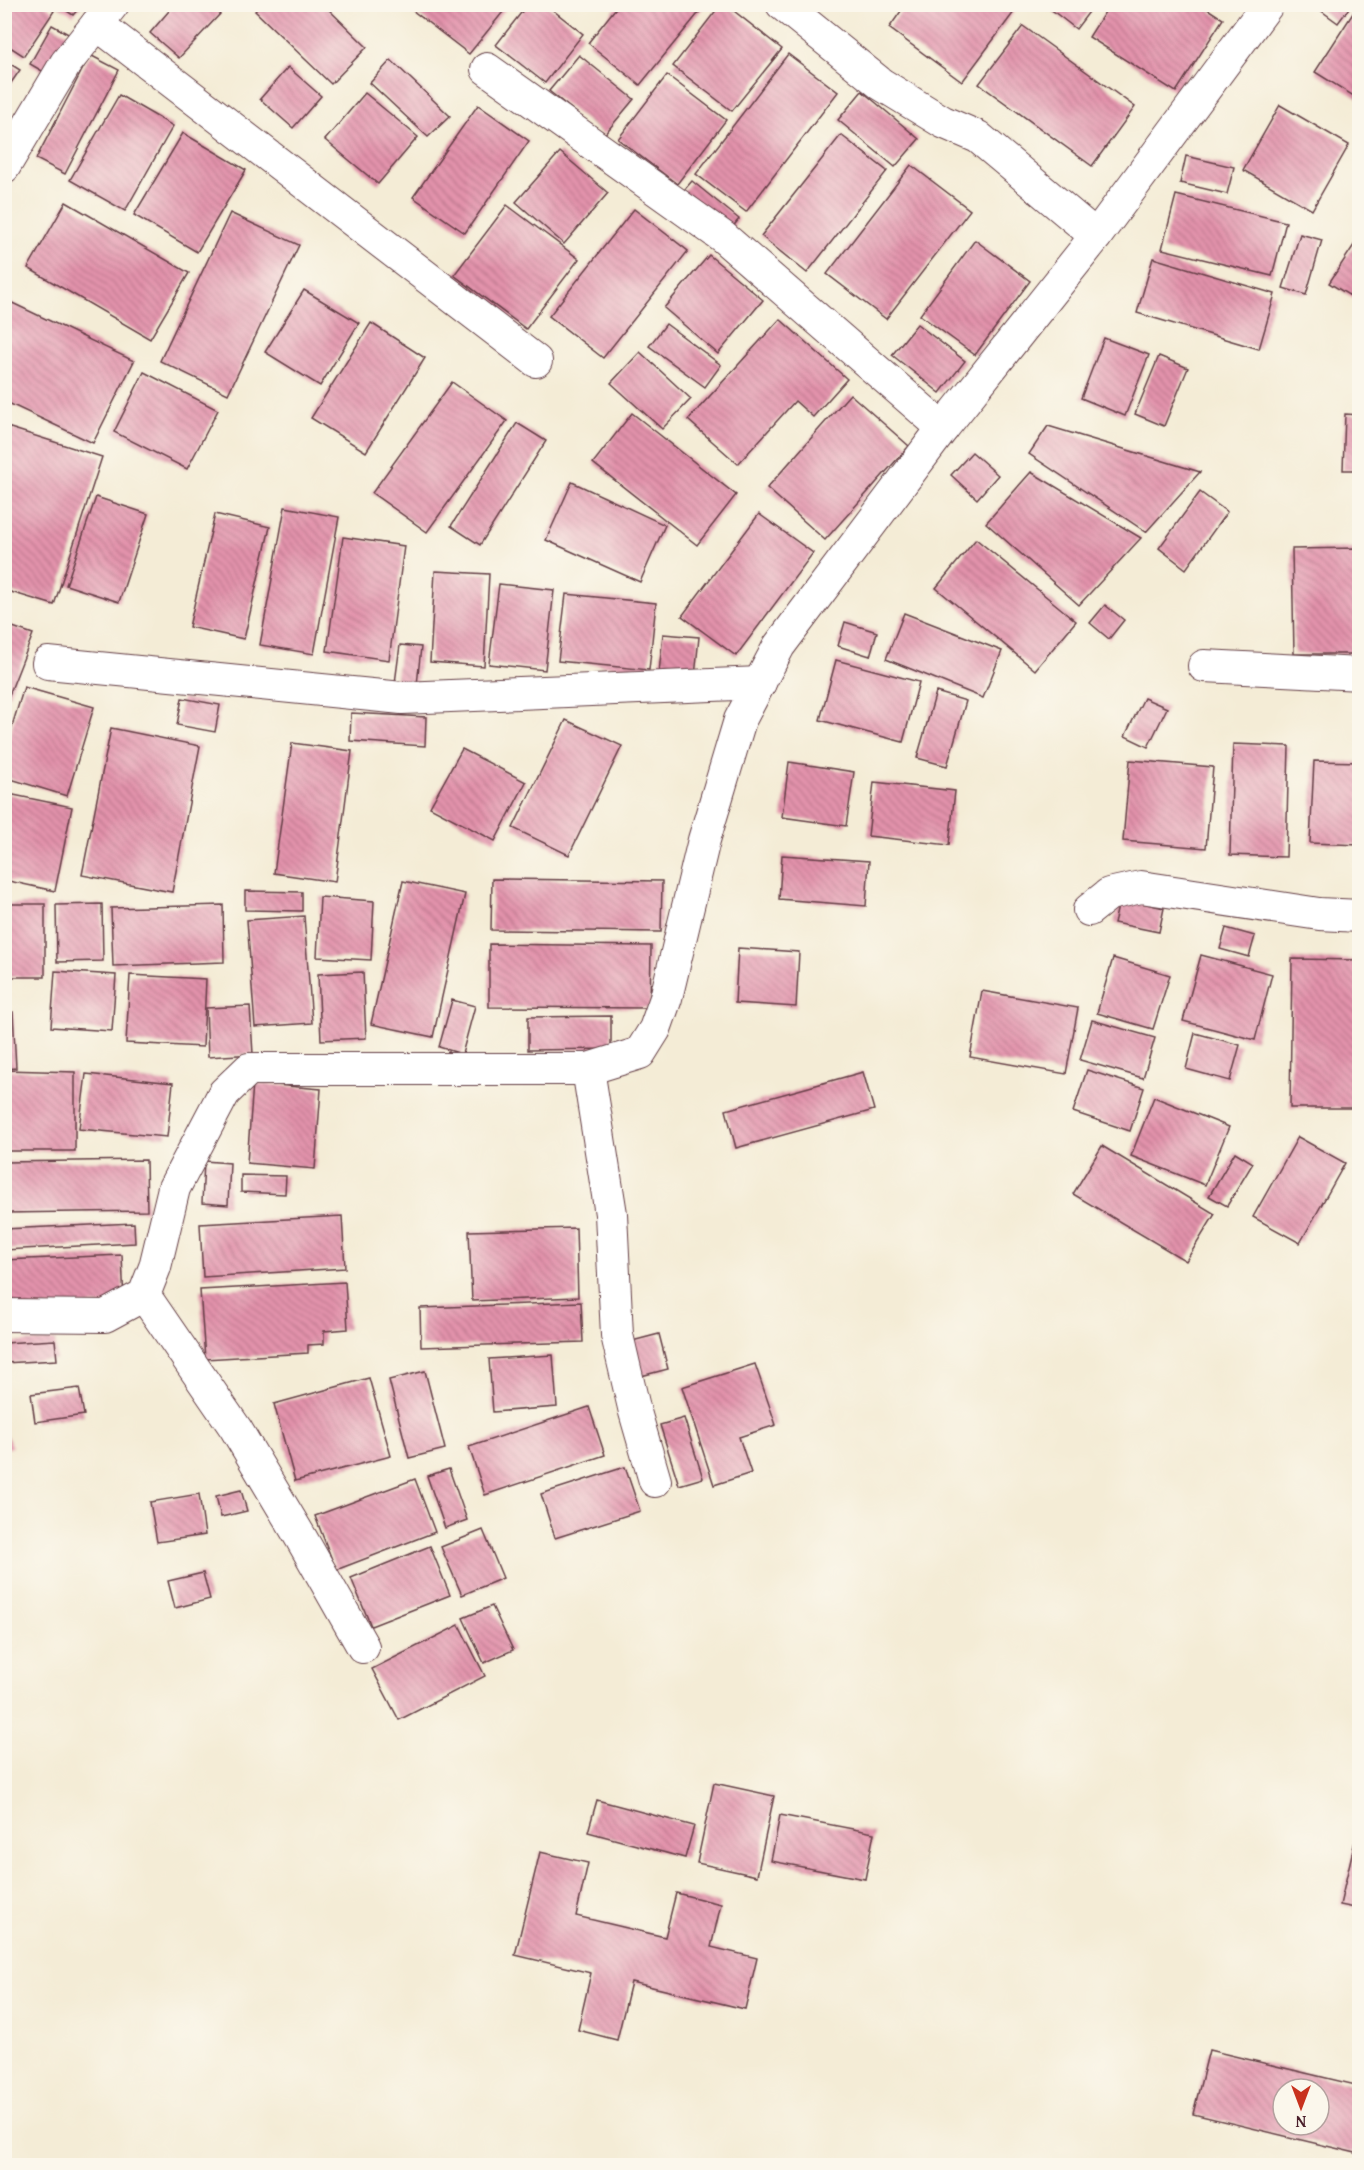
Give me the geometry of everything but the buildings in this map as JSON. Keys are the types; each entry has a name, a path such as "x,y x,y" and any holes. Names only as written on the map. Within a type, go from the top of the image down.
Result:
{"street":[{"path":"782,4 881,84 943,122 978,137 1096,236"},
{"path":"4,1315 105,1316 144,1295 155,1267 174,1188 224,1093 249,1069 588,1069 640,1053 655,1029 666,998 704,840 740,720 779,646 943,428 1096,236 1268,4"},
{"path":"4,167 66,63 105,14 536,361"},
{"path":"487,69 723,237 943,428"},
{"path":"48,663 402,698 760,683"},
{"path":"1204,666 1359,674"},
{"path":"1089,910 1109,894 1141,887 1319,914 1359,916"},
{"path":"588,1069 611,1214 617,1335 635,1413 655,1480"},
{"path":"144,1295 236,1429 302,1538 363,1647"}]}
